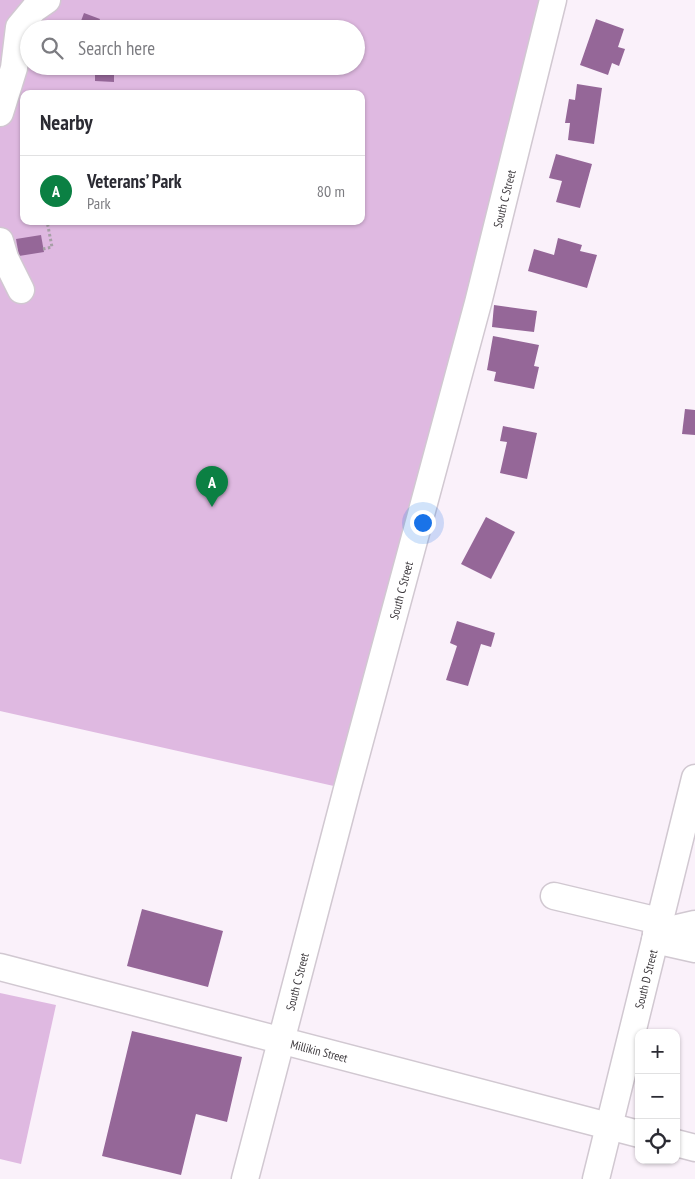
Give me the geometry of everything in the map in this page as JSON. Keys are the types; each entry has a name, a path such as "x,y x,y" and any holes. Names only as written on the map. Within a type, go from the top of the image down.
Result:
{"street":[{"path":"25,20 34,9 47,0"},
{"name":"South C Street","path":"245,1179 280,1041 478,303 553,0"},
{"path":"0,113 14,68 20,26"},
{"path":"0,241 5,258 21,290"},
{"name":"South D Street","path":"596,1179 695,778"},
{"path":"554,896 657,931 695,949"},
{"path":"657,931 695,924"},
{"name":"Millikin Street","path":"0,966 635,1133"},
{"path":"680,1144 695,1148"}],"path":[{"path":"43,249 52,247 48,225"}],"shaded area":[{"path":"0,0 553,0 347,789 0,711"},
{"path":"0,993 56,1005 21,1164 0,1159"}],"building":[{"path":"84,13 100,19 100,20 81,20"},
{"path":"596,19 624,29 618,47 625,49 619,66 612,63 608,75 580,65"},
{"path":"95,75 114,75 114,82 95,81"},
{"path":"577,84 602,88 594,144 568,140 570,123 565,123 569,99 575,100"},
{"path":"556,154 592,164 580,208 556,202 562,181 549,178"},
{"path":"41,235 44,252 19,256 16,239"},
{"path":"558,238 582,245 580,251 597,255 587,288 528,271 534,249 554,255"},
{"path":"494,305 537,311 534,332 492,327"},
{"path":"493,336 539,345 534,366 539,367 534,389 494,381 496,372 487,370"},
{"path":"685,409 695,410 695,435 682,434"},
{"path":"503,426 537,433 527,479 500,473 507,442 500,441"},
{"path":"486,517 515,532 491,579 461,564"},
{"path":"457,621 495,633 491,647 481,644 468,686 446,680 457,646 450,643"},
{"path":"142,909 223,931 208,987 127,966"},
{"path":"132,1031 242,1057 227,1122 196,1114 181,1175 102,1156"}],"place":[{"name":"Veterans’ Park","path":"212,507"}]}
